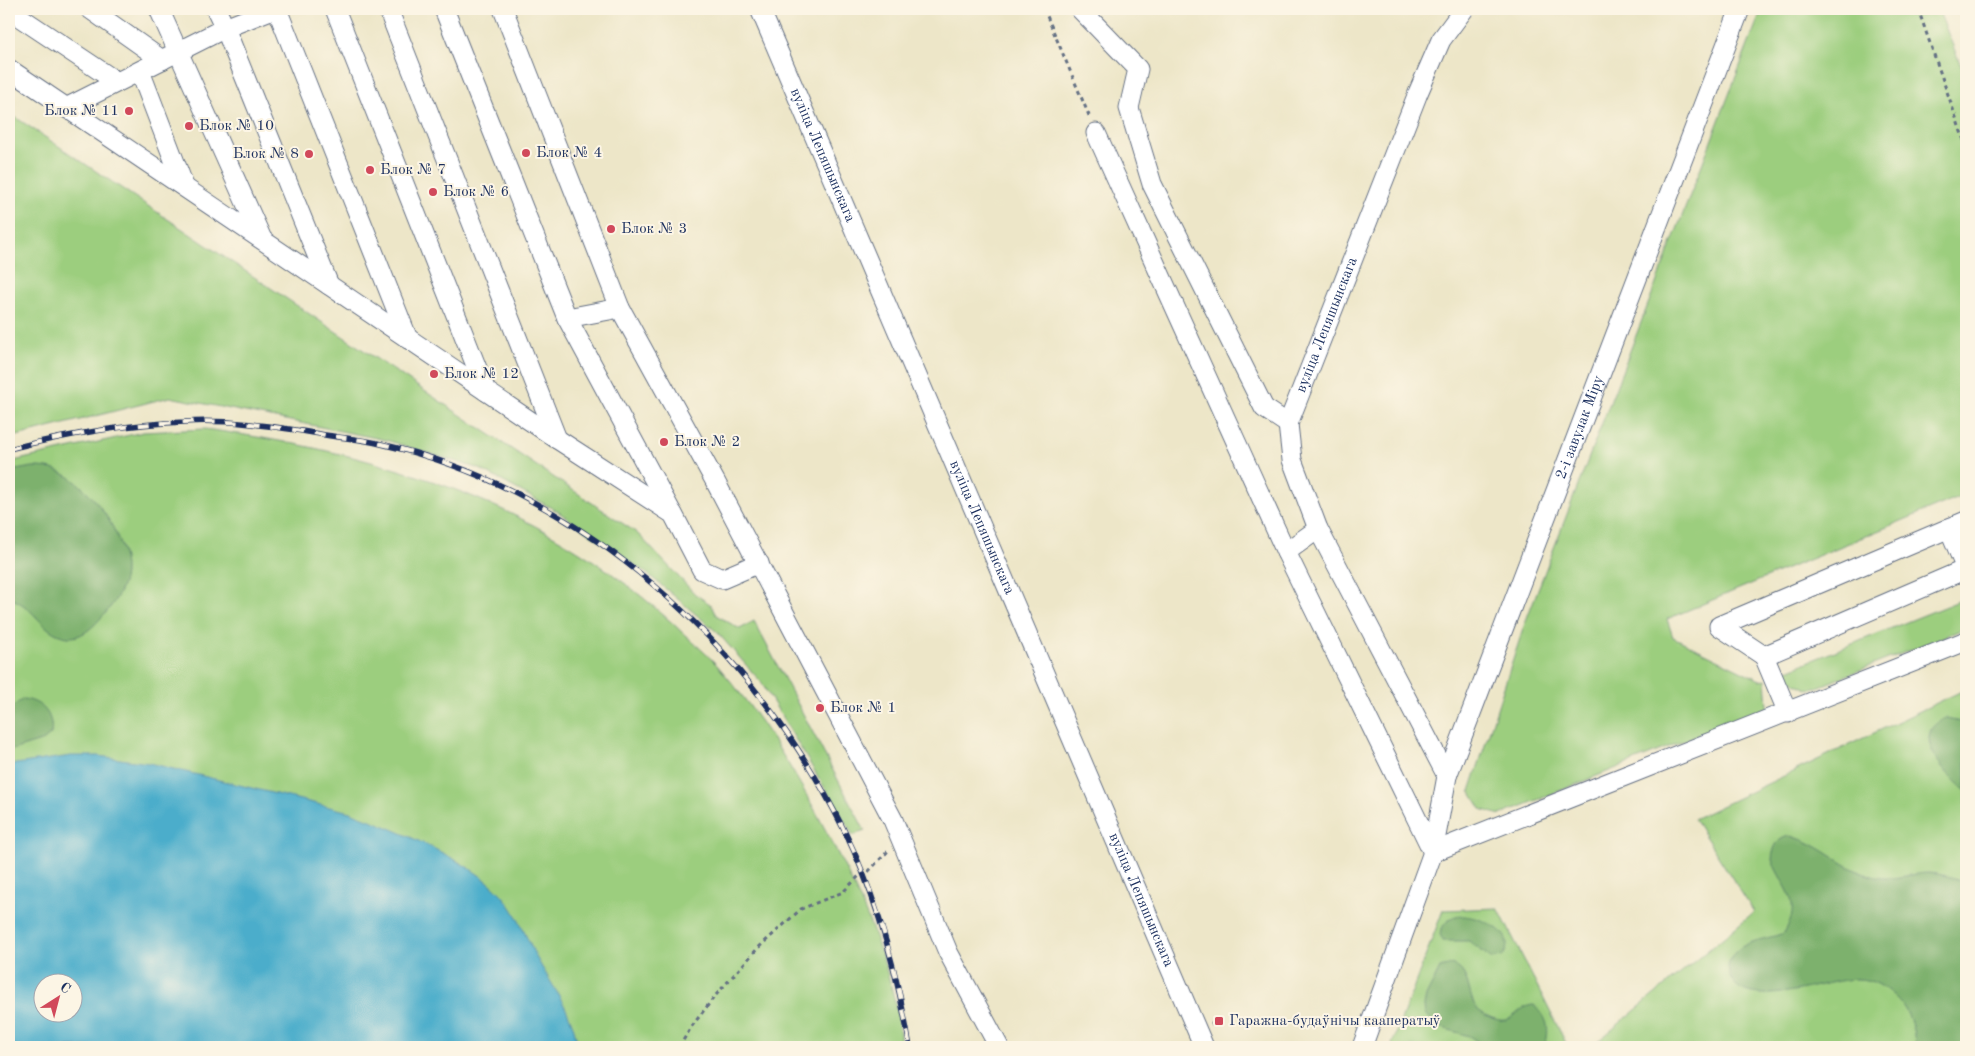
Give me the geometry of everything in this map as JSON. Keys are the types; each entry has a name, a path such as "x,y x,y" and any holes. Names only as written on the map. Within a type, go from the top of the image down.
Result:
{"street":[{"path":"90,9 162,60"},
{"path":"158,9 179,51 262,239"},
{"path":"216,9 329,285"},
{"path":"66,108 225,28 275,9 408,338"},
{"path":"335,9 486,391"},
{"path":"388,9 556,439"},
{"path":"444,9 567,318 702,570 722,579 759,563"},
{"path":"503,9 620,308 759,563 900,838 948,952 1000,1047"},
{"name":"вуліца Лепяшынскага","path":"760,9 1204,1047"},
{"path":"1080,9 1138,69 1129,108 1152,184 1264,408 1288,424"},
{"name":"вуліца Лепяшынскага","path":"1447,776 1318,529 1292,460 1288,424 1418,93 1441,40 1464,9"},
{"name":"2-і завулак Міру","path":"1362,1047 1433,852 1447,776 1740,9"},
{"path":"9,10 117,82"},
{"path":"9,70 184,186 556,439 673,514"},
{"path":"140,71 184,186"},
{"path":"1096,133 1286,552 1433,852 1966,641"},
{"path":"1125,199 1152,184"},
{"path":"567,318 620,308"},
{"path":"1788,712 1764,656 1720,626 1966,521"},
{"path":"1764,656 1966,569 1949,528"},
{"path":"1286,552 1318,529"}],"path":[{"path":"1044,9 1096,133"},
{"path":"1918,9 1966,146"},
{"path":"679,1047 715,996 758,948 801,908 843,892 863,872 868,872 900,838"}],"green space":[{"path":"1762,9 1938,9 1966,78 1966,494 1667,619 1673,637 1760,680 1766,679 1768,707 1500,815 1481,809 1470,791 1525,623"},
{"path":"9,113 637,533 695,594 710,604 716,615 740,629 754,621 865,831 853,835 761,682 717,632 649,575 557,511 480,469 386,440 170,397 9,438"},
{"path":"205,429 337,453 401,471 462,492 521,519 578,551 632,589 697,645 733,684 776,744 802,786 825,829 867,916 884,961 896,1007 901,1047 9,1047 9,462 143,432"},
{"path":"33,467 59,471 74,480 86,491 108,519 122,550 125,566 124,580 117,596 97,623 85,632 73,637 59,635 51,631 26,607 9,598 9,471"},
{"path":"1966,598 1966,628 1810,690 1795,683 1783,672"},
{"path":"1966,689 1966,1047 1591,1047 1754,912 1694,819"},
{"path":"23,699 36,703 45,710 51,721 51,734 44,740 9,751 9,709"},
{"path":"1946,718 1966,722 1966,791 1941,765 1930,744 1930,734 1935,725"},
{"path":"1790,836 1812,845 1864,874 1889,878 1929,873 1948,876 1966,882 1966,1047 1915,1047 1912,1026 1903,1006 1886,989 1868,980 1843,980 1782,993 1762,994 1745,991 1733,982 1728,966 1731,957 1736,951 1750,943 1784,933 1790,922 1792,903 1790,895 1772,860 1776,844"},
{"path":"1498,908 1568,1047 1391,1047 1443,910"},
{"path":"1463,916 1488,923 1503,934 1507,948 1502,957 1492,959 1469,941 1443,941 1440,934 1443,926 1454,917"},
{"path":"1451,965 1458,968 1466,978 1474,1004 1478,1010 1492,1018 1506,1020 1528,1006 1534,1005 1542,1014 1547,1024 1548,1030 1544,1047 1486,1047 1469,1036 1436,1026 1425,1014 1426,996 1440,968"}],"water":[{"path":"71,756 98,756 149,763 350,812 388,827 453,858 489,883 509,904 538,960 565,1006 573,1026 578,1047 9,1047 9,765"}],"railway":[{"path":"9,449 96,431 140,425 202,421 253,424 373,442 455,466 526,498 593,538 654,586 711,640 762,699 807,763 844,830 867,882 885,936 899,991 910,1047"}],"place":[{"name":"Блок № 11","path":"129,111"},
{"name":"Блок № 10","path":"189,126"},
{"name":"Блок № 4","path":"526,153"},
{"name":"Блок № 8","path":"309,154"},
{"name":"Блок № 7","path":"370,170"},
{"name":"Блок № 6","path":"433,192"},
{"name":"Блок № 3","path":"611,229"},
{"name":"Блок № 12","path":"434,374"},
{"name":"Блок № 2","path":"664,442"},
{"name":"Блок № 1","path":"820,708"},
{"name":"Гаражна-будаўнічы кааператыў","path":"1219,1021"}]}
